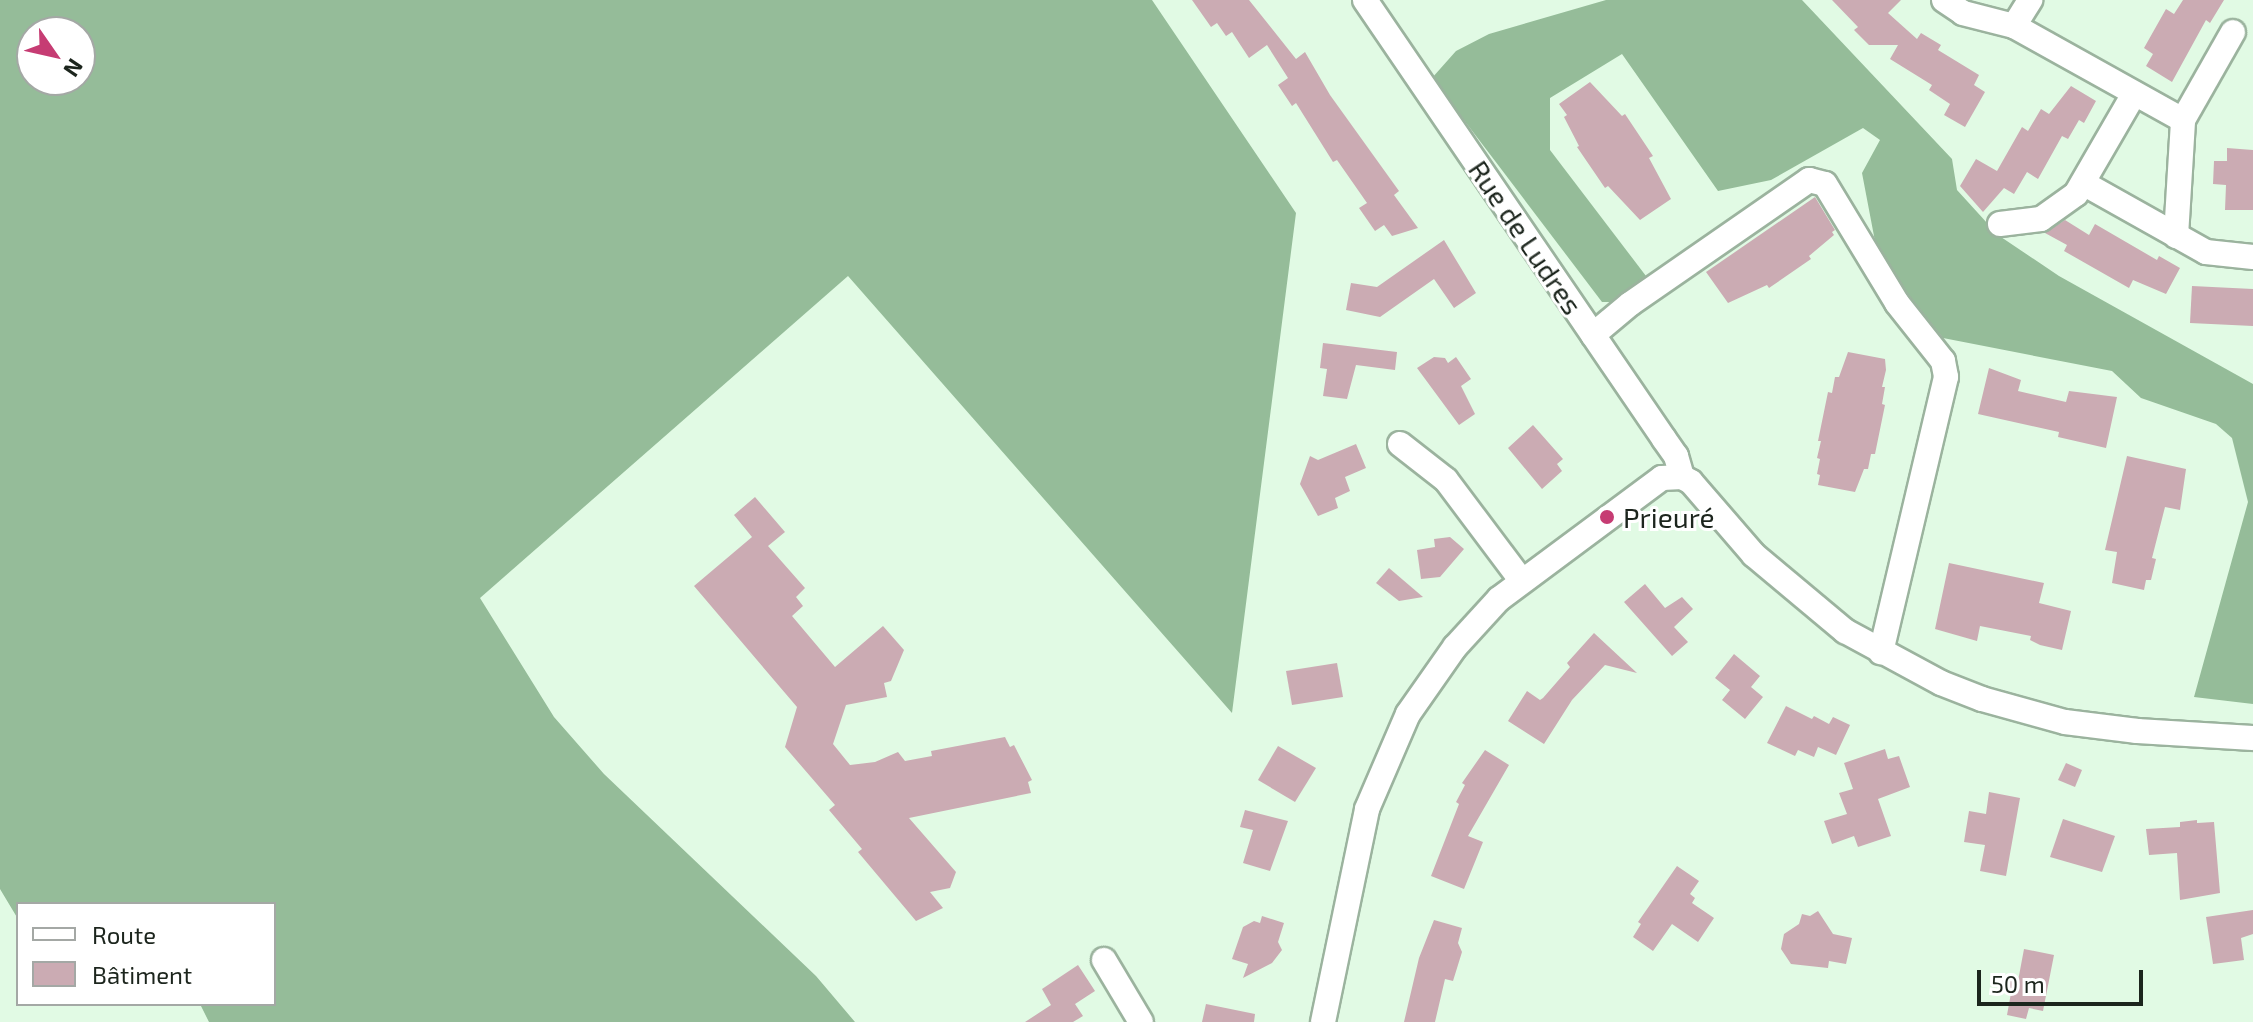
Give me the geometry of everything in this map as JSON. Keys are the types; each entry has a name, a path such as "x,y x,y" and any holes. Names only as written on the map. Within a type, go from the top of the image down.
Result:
{"street":[{"name":"Rue de Ludres","path":"1365,0 1676,456 1682,477"},
{"path":"1944,0 1963,13 2014,26 2183,120"},
{"path":"2014,26 2030,0"},
{"path":"2176,236 2183,120 2233,32"},
{"path":"2000,224 2041,219 2064,204 2083,183 2134,94"},
{"path":"1593,335 1651,289 1809,180 1825,184 1897,303 1943,361 1946,377 1881,652"},
{"path":"2083,183 2206,252 2253,257"},
{"path":"1400,444 1446,480 1521,580"},
{"path":"1323,1022 1358,841 1389,753 1415,703 1455,647 1521,580 1668,476 1682,477 1697,489 1754,555 1845,631 1881,652 1982,699 2065,722 2137,731 2253,738"},
{"path":"1104,960 1141,1022"}],"green space":[{"path":"0,0 1152,0 1296,213 1232,713 848,276 480,598 554,717 604,774 816,976 855,1022 209,1022 201,1006 276,1006 276,902 16,902 16,916 0,889"},
{"path":"1606,0 1802,0 1952,159 1957,190 1998,235 2059,276 2253,384 2253,704 2194,697 2248,502 2232,438 2216,424 2141,398 2112,371 1943,338 1878,257 1862,173 1880,140 1863,128 1771,180 1718,191 1622,54 1550,98 1550,150 1646,276 1622,302 1602,302 1432,78 1456,51 1489,34"}],"building":[{"path":"1192,0 1249,0 1296,59 1305,52 1330,95 1399,191 1394,195 1418,228 1392,236 1384,225 1375,231 1359,208 1367,203 1337,160 1333,162 1296,103 1292,106 1278,85 1288,78 1267,45 1249,58 1232,32 1226,36 1217,23 1211,27"},
{"path":"1832,0 1901,0 1888,13 1917,39 1921,33 1941,45 1938,50 1979,75 1974,85 1985,92 1965,127 1944,115 1950,104 1929,90 1932,85 1890,59 1898,45 1869,45 1854,30 1858,27"},
{"path":"2183,0 2224,0 2210,23 2206,20 2172,82 2146,66 2153,54 2144,48 2166,9 2174,14"},
{"path":"1590,82 1622,116 1625,114 1653,156 1649,158 1671,199 1640,220 1608,186 1605,188 1577,147 1564,117 1567,115 1559,104"},
{"path":"2071,86 2096,101 2084,123 2079,120 2068,139 2062,136 2038,179 2027,172 2014,194 2004,188 1983,212 1960,186 1976,159 1997,171 2022,127 2028,131 2041,109 2049,114"},
{"path":"2227,148 2253,150 2253,210 2225,210 2226,185 2213,184 2214,161 2227,161"},
{"path":"1815,197 1835,230 1832,232 1834,235 1809,256 1811,259 1769,288 1767,285 1728,303 1706,272"},
{"path":"2065,220 2089,235 2095,224 2157,260 2159,256 2180,268 2166,294 2133,280 2129,288 2064,251 2067,245 2045,233"},
{"path":"1444,240 1476,293 1454,308 1434,279 1380,317 1346,310 1351,283 1377,287"},
{"path":"2192,286 2253,289 2253,326 2190,323"},
{"path":"1323,343 1397,352 1395,370 1356,365 1347,399 1323,396 1327,369 1320,368"},
{"path":"1848,352 1885,359 1886,370 1882,387 1885,387 1882,404 1885,405 1875,454 1871,454 1868,469 1864,469 1855,492 1818,485 1820,475 1817,474 1821,441 1818,441 1828,392 1832,393 1835,377 1839,377"},
{"path":"1434,357 1445,358 1448,363 1456,357 1471,379 1461,386 1475,414 1459,425 1417,368"},
{"path":"1989,368 2021,380 2018,391 2066,402 2069,391 2117,397 2106,448 2058,437 2059,432 1978,414"},
{"path":"1533,425 1563,459 1557,464 1562,471 1542,489 1508,448"},
{"path":"1356,444 1366,468 1345,477 1350,491 1335,498 1338,508 1318,516 1300,484 1310,456 1318,460"},
{"path":"2127,456 2186,469 2180,510 2165,507 2152,558 2156,559 2151,580 2146,580 2144,590 2112,583 2117,552 2105,550"},
{"path":"755,497 785,532 768,546 805,588 796,597 803,606 792,616 835,667 883,626 904,650 891,681 884,683 887,697 846,705 833,744 850,765 875,762 898,752 905,761 932,756 931,751 1005,737 1010,747 1014,745 1032,780 1028,782 1031,793 909,818 956,872 950,888 930,892 943,908 916,921 858,852 862,849 829,810 835,805 785,747 797,707 694,586 752,537 734,515"},
{"path":"1450,537 1464,549 1440,577 1421,579 1417,550 1435,547 1434,539"},
{"path":"1949,563 2044,583 2039,603 2071,611 2062,650 2040,645 2030,640 2031,636 1980,626 1977,641 1935,629"},
{"path":"1389,568 1423,597 1399,601 1376,583"},
{"path":"1645,584 1665,608 1682,597 1693,609 1674,627 1688,642 1672,656 1624,602"},
{"path":"1594,633 1637,673 1605,665 1572,700 1544,744 1508,721 1527,691 1540,700 1543,698 1570,667 1567,663"},
{"path":"1734,654 1760,676 1751,687 1763,697 1745,719 1722,700 1730,690 1715,678"},
{"path":"1337,663 1343,697 1292,705 1286,671"},
{"path":"1786,706 1812,719 1814,716 1829,724 1833,717 1850,725 1836,755 1818,747 1814,757 1798,750 1795,756 1767,743"},
{"path":"1278,746 1316,768 1295,802 1258,780"},
{"path":"1885,749 1888,759 1899,756 1910,787 1878,799 1891,836 1858,847 1854,836 1832,844 1824,821 1847,814 1839,793 1853,789 1844,763"},
{"path":"1485,750 1509,765 1468,836 1483,842 1464,889 1431,876 1459,804 1456,802 1465,785 1462,783"},
{"path":"2066,763 2082,770 2075,787 2058,780"},
{"path":"1989,792 2020,798 2006,876 1980,871 1985,845 1964,842 1969,811 1986,814"},
{"path":"1245,810 1288,821 1270,871 1243,863 1253,830 1240,827"},
{"path":"2063,819 2115,836 2102,872 2050,857"},
{"path":"2197,820 2197,823 2214,822 2220,893 2180,900 2177,853 2149,855 2146,829 2180,827 2180,822"},
{"path":"1677,866 1699,881 1690,894 1695,898 1692,903 1714,918 1698,942 1672,924 1653,951 1633,937 1641,924 1638,922"},
{"path":"2253,910 2253,934 2241,938 2244,960 2213,964 2206,917"},
{"path":"1818,911 1833,934 1852,938 1846,964 1829,961 1828,968 1791,964 1781,949 1784,934 1799,924 1802,914 1810,916"},
{"path":"1262,916 1284,923 1278,942 1282,950 1272,963 1243,978 1248,964 1232,959 1243,927 1254,921 1260,923"},
{"path":"1434,920 1462,928 1458,943 1462,952 1453,981 1445,979 1435,1022 1404,1022 1419,958"},
{"path":"2024,949 2054,955 2043,1011 2029,1008 2026,1019 2007,1015 2011,993 1993,975 2018,981"},
{"path":"1078,965 1095,991 1075,1004 1083,1016 1073,1022 1025,1022 1051,1005 1042,989"},
{"path":"1206,1004 1255,1014 1254,1022 1202,1022"}],"place":[{"name":"Prieuré","path":"1607,517"}]}
